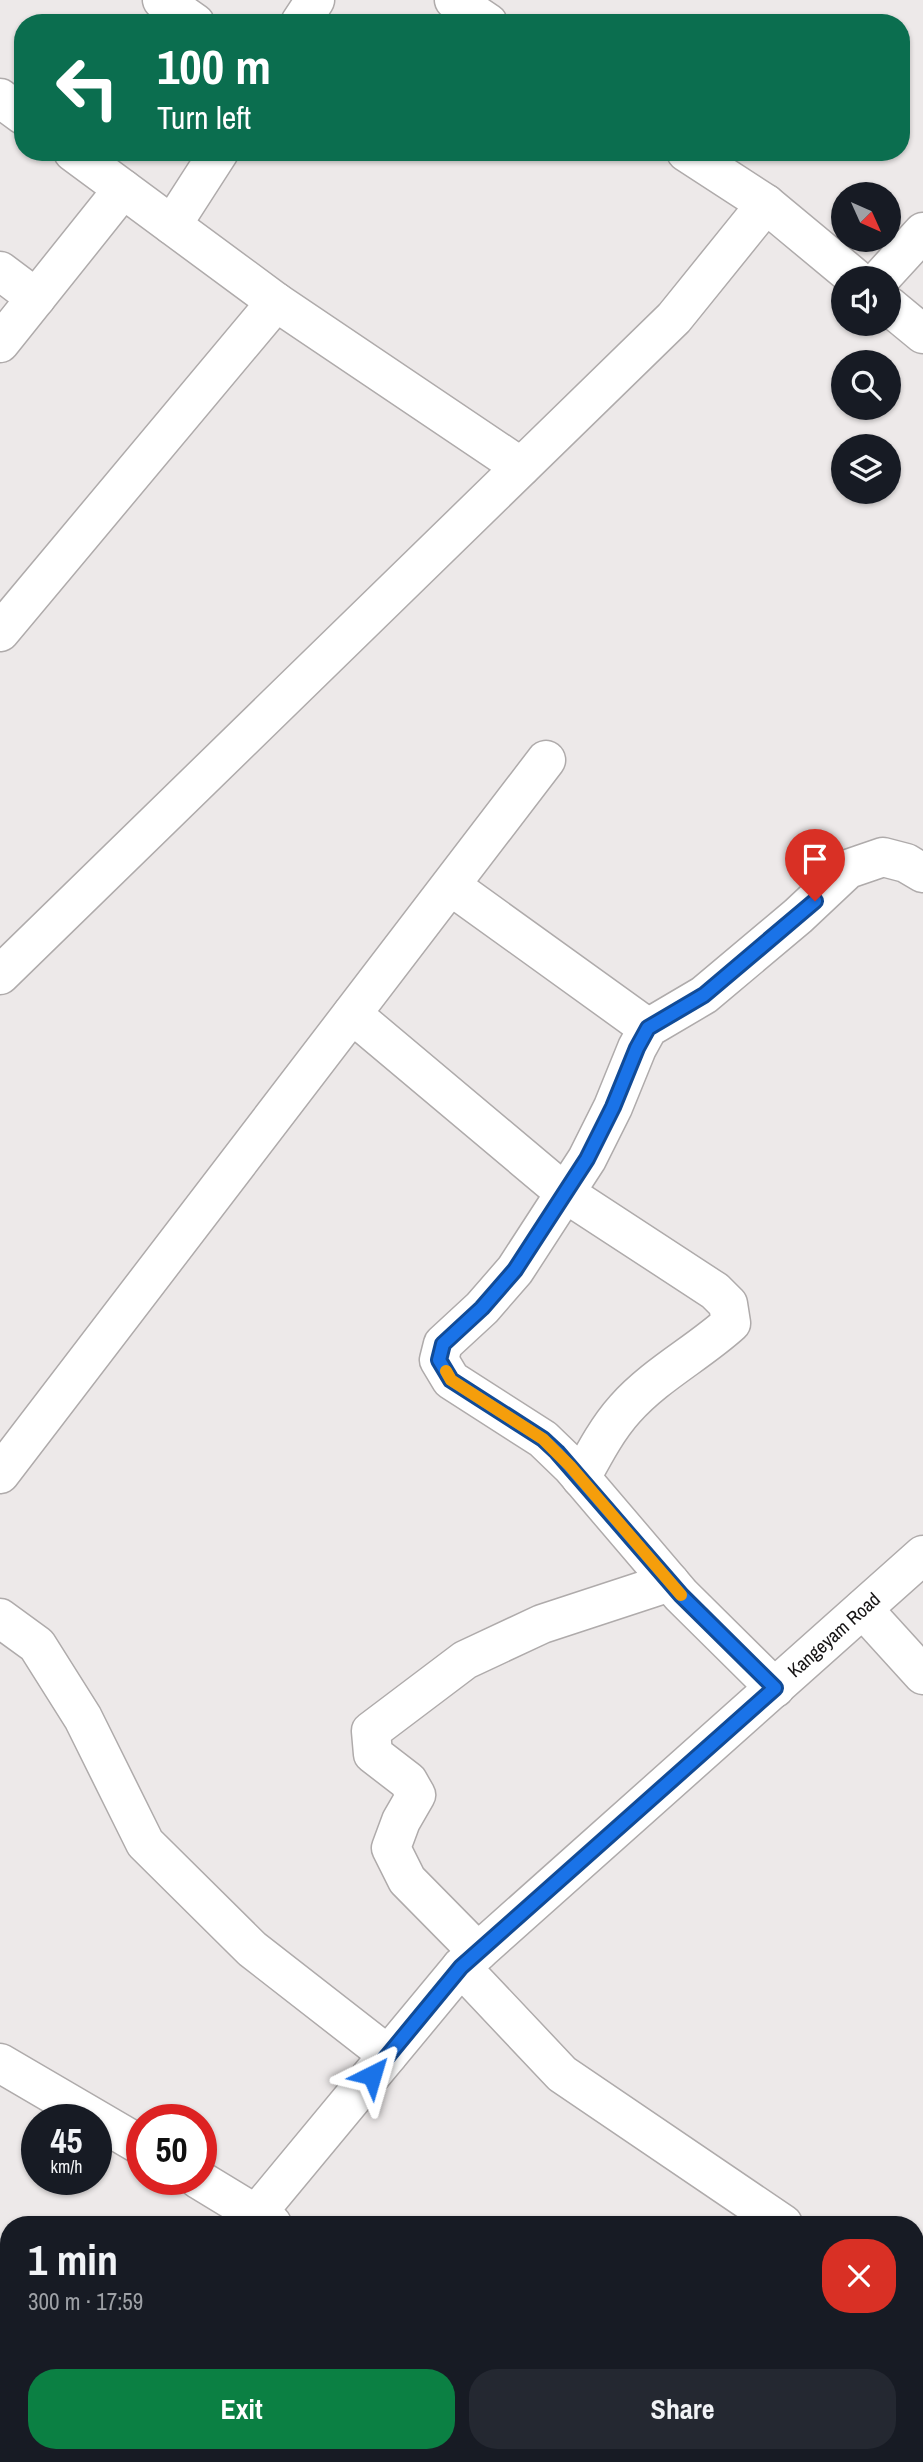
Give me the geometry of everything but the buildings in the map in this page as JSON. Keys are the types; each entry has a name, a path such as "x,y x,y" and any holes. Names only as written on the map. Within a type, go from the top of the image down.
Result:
{"street":[{"path":"162,0 182,14"},
{"path":"454,0 475,14"},
{"path":"85,161 276,302 522,467"},
{"path":"173,225 213,161"},
{"path":"700,161 766,204 841,266"},
{"path":"0,343 123,189"},
{"path":"0,975 674,318 766,204"},
{"path":"892,266 923,232"},
{"path":"0,271 36,298"},
{"path":"0,632 276,302"},
{"path":"901,316 923,334"},
{"path":"0,1474 546,760"},
{"path":"775,1688 670,1582 581,1478 543,1439 451,1380 439,1360 443,1344 482,1308 515,1270 587,1159 648,1028 704,995 798,916 848,869 883,857 906,863 923,873"},
{"path":"451,886 648,1028"},
{"path":"352,1014 565,1193 715,1291 728,1304 731,1323 652,1384 625,1409 602,1439 581,1478"},
{"name":"Kangeyam Road","path":"263,2216 388,2055 470,1959 923,1555"},
{"path":"670,1582 542,1624 466,1660 371,1731 373,1754 408,1780 416,1795 401,1821 391,1848 407,1880 562,2074 771,2216"},
{"path":"863,1609 923,1675"},
{"path":"0,1618 37,1645 83,1718 145,1843 252,1949 388,2055"},
{"path":"0,2063 126,2137"},
{"path":"217,2192 252,2216"}],"slow traffic":[{"path":"446,1371 451,1380 543,1439 570,1466 681,1595"}],"route":[{"path":"372,2075 461,1967 775,1688 681,1595 557,1452 543,1439 451,1380 439,1360 443,1344 482,1308 515,1270 587,1159 648,1028 704,995 815,901"}]}
